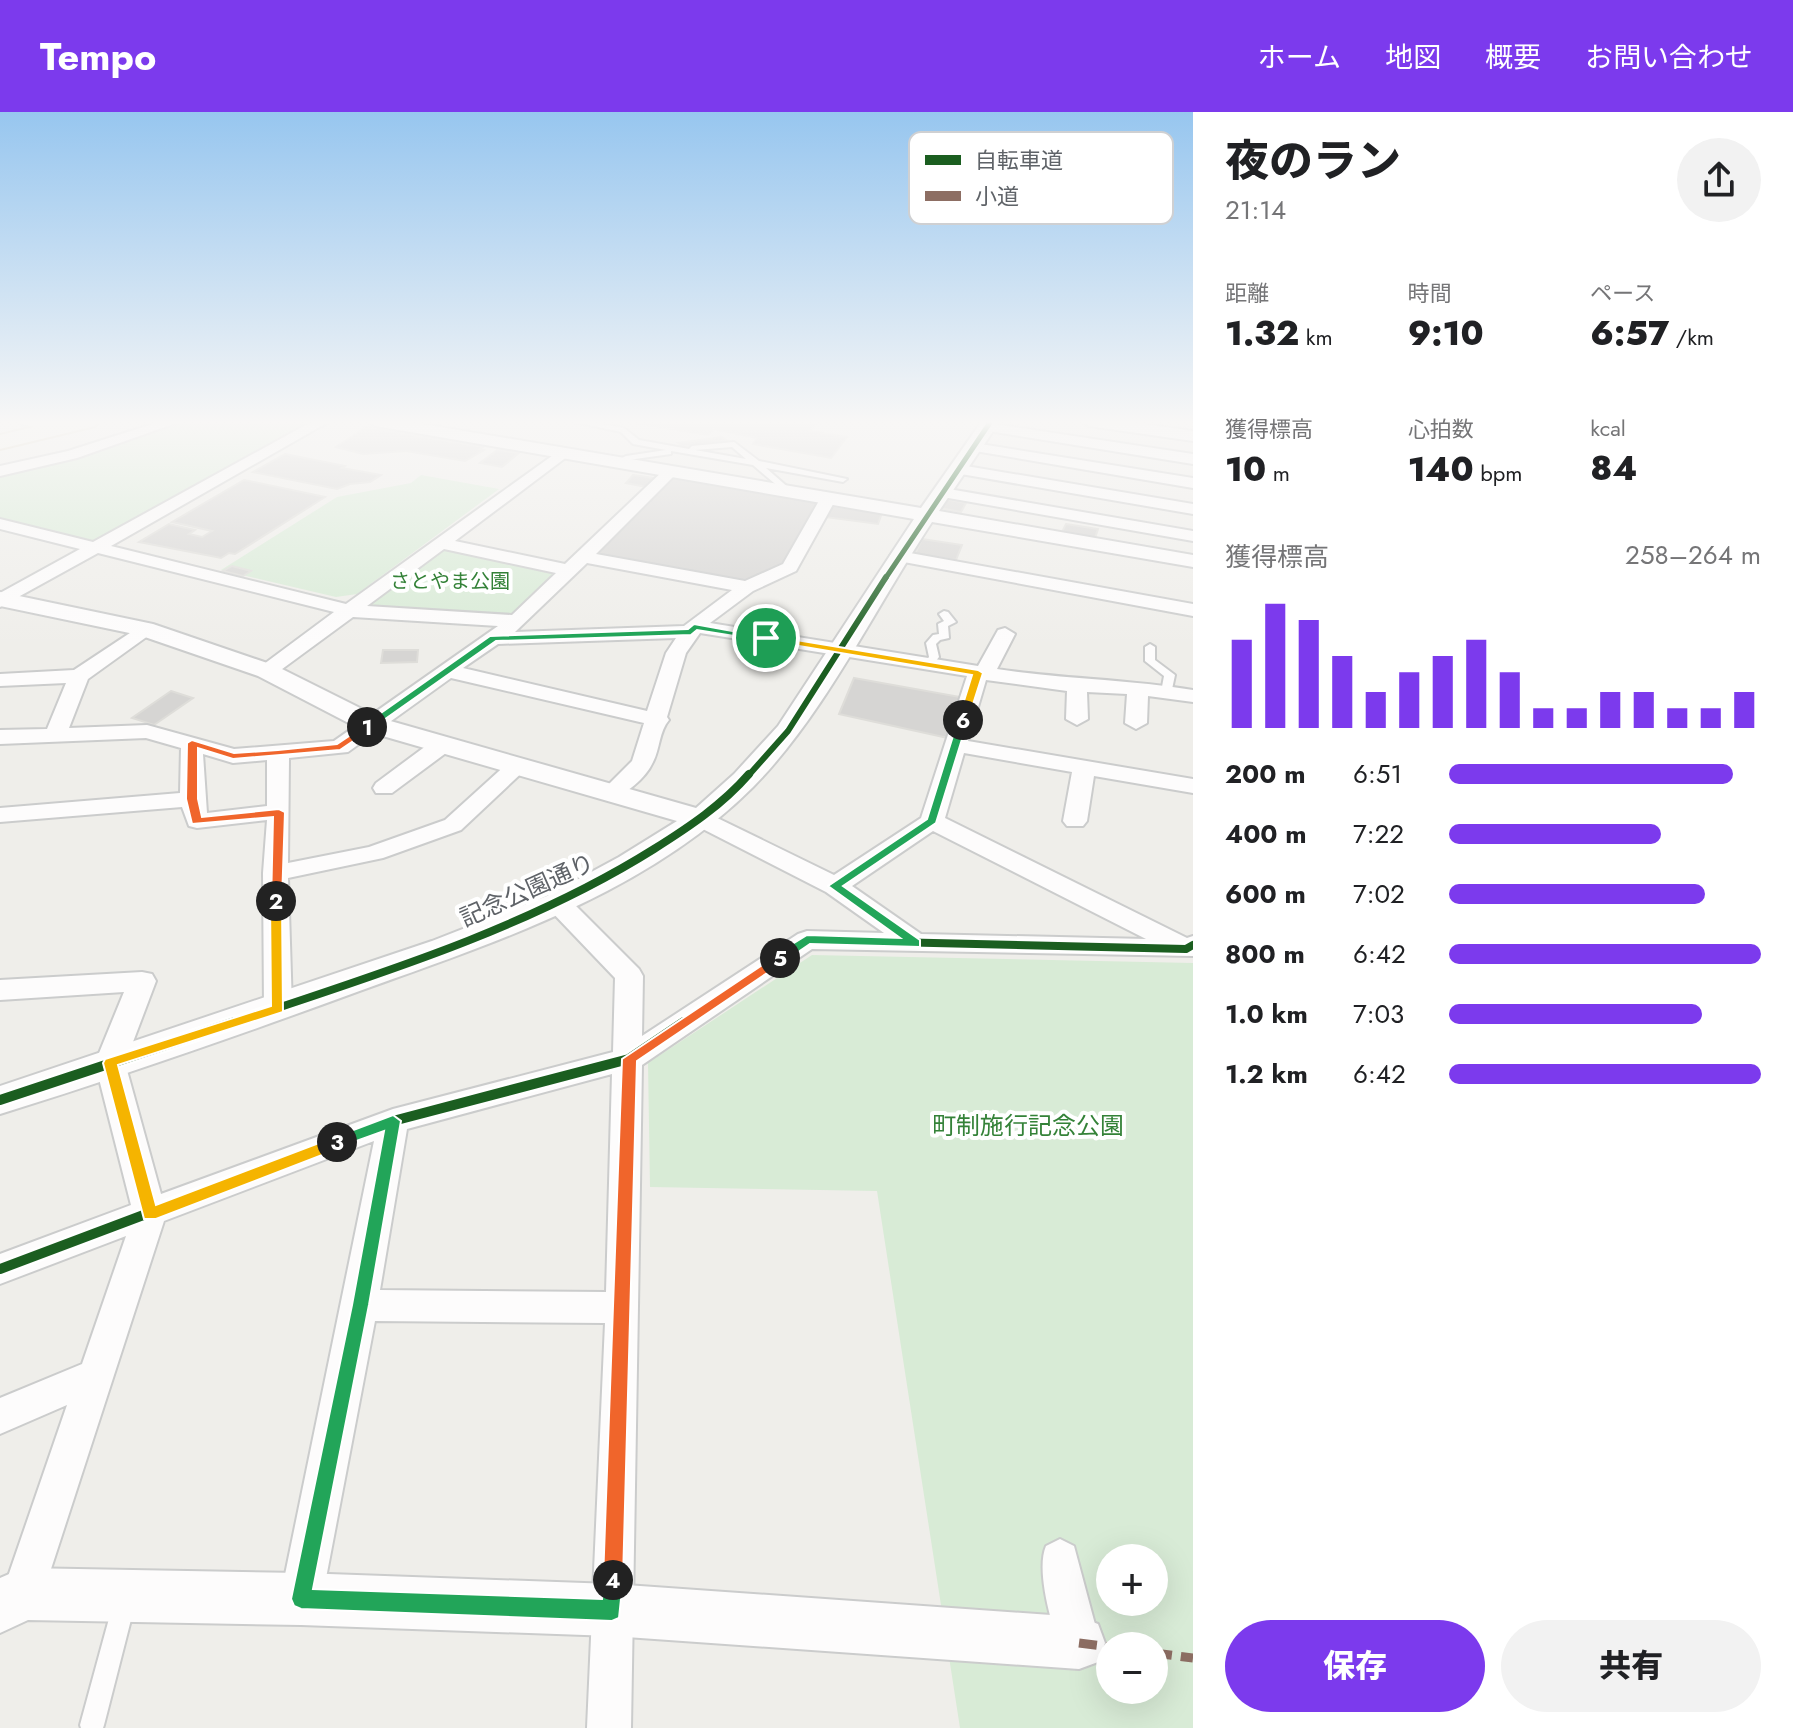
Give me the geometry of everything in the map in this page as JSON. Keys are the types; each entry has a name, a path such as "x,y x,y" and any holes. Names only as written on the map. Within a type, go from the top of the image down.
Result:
{"street":[{"path":"1,600 188,496"},
{"path":"267,671 504,496"},
{"path":"0,737 147,731 233,756 340,747 517,621 645,496"},
{"path":"815,496 1193,561"},
{"name":"記念公園通り","path":"0,1100 278,1008 444,949 558,903 630,864 701,819 744,780 788,731 941,496"},
{"path":"963,496 1193,536"},
{"path":"1116,496 1193,509"},
{"path":"612,792 642,763 658,720 676,653 692,629 747,587 790,567 828,499"},
{"path":"1113,547 1131,499"},
{"path":"0,524 351,611 517,621"},
{"path":"440,543 567,570"},
{"path":"899,556 1193,610"},
{"path":"583,557 747,587"},
{"path":"1,600 145,629 267,671 371,724 701,819 835,886 916,943"},
{"path":"0,680 79,676 145,629"},
{"path":"494,638 692,629 1055,684 1077,683 1193,696"},
{"path":"835,886 932,821 981,674 1005,634"},
{"path":"448,671 658,720"},
{"path":"56,733 79,676"},
{"path":"1077,683 1077,719"},
{"path":"1136,723 1138,689"},
{"path":"192,743 192,799 197,821 279,812"},
{"path":"384,788 442,745"},
{"path":"955,745 1193,786"},
{"path":"278,754 279,812 275,873 278,1008"},
{"path":"1075,821 1084,766"},
{"path":"275,873 374,853 453,825 517,767"},
{"path":"1,818 192,799"},
{"path":"932,821 1189,947"},
{"path":"558,903 629,976 623,1308 609,1728"},
{"path":"0,1269 393,1121 629,1059 807,940 1189,947"},
{"path":"0,990 142,981 110,1063 150,1214 97,1375 12,1600 126,1596 612,1610 1079,1643 1060,1560"},
{"path":"301,1599 393,1121"},
{"path":"360,1305 623,1308"},
{"path":"0,1416 97,1375"}],"lane":[{"path":"927,665 934,657 931,643 937,637 945,636 943,624 951,622 944,614"},
{"path":"1150,647 1150,661 1170,675 1167,692"},
{"path":"92,1725 126,1596"}],"green space":[{"path":"0,496 180,496 96,543 0,521"},
{"path":"489,496 357,594 336,597 221,570 337,497"},
{"name":"さとやま公園","path":"440,543 567,570 517,621 351,611"},
{"name":"町制施行記念公園","path":"812,955 1193,963 1193,1728 960,1728 877,1191 650,1187 648,1063"}],"building":[{"path":"216,496 325,497 235,554 229,553 221,558 139,542 169,524 195,530 189,534 202,537 212,531 172,522"},
{"path":"653,496 791,496 818,501 783,565 742,583 596,555"},
{"path":"945,499 966,503 961,512 940,508"},
{"path":"830,506 882,513 878,524 825,517"},
{"path":"1066,524 1098,529 1095,538 1062,532"},
{"path":"922,539 962,545 956,560 915,554"},
{"path":"232,566 251,571 243,576 223,571"},
{"path":"383,650 418,650 417,662 381,663"},
{"path":"854,678 960,697 948,738 839,714"},
{"path":"171,691 193,698 154,725 132,718"}],"marked path":[{"path":"1079,1643 1096,1645"},
{"path":"1168,1655 1193,1658"}],"cycle path":[{"path":"0,1100 278,1008 444,949 558,903 630,864 701,819 744,780 788,731 940,496"},
{"path":"0,1269 393,1121 629,1059 807,940 1186,949 1193,945"}],"route":[{"path":"694,626 766,638 978,673 932,821 835,886 916,943 807,940 629,1059 612,1610 301,1599 393,1121 150,1214 110,1063 278,1008 275,873 279,812 197,821 192,799 192,743 233,756 340,747 494,638 691,632 694,626"}]}
